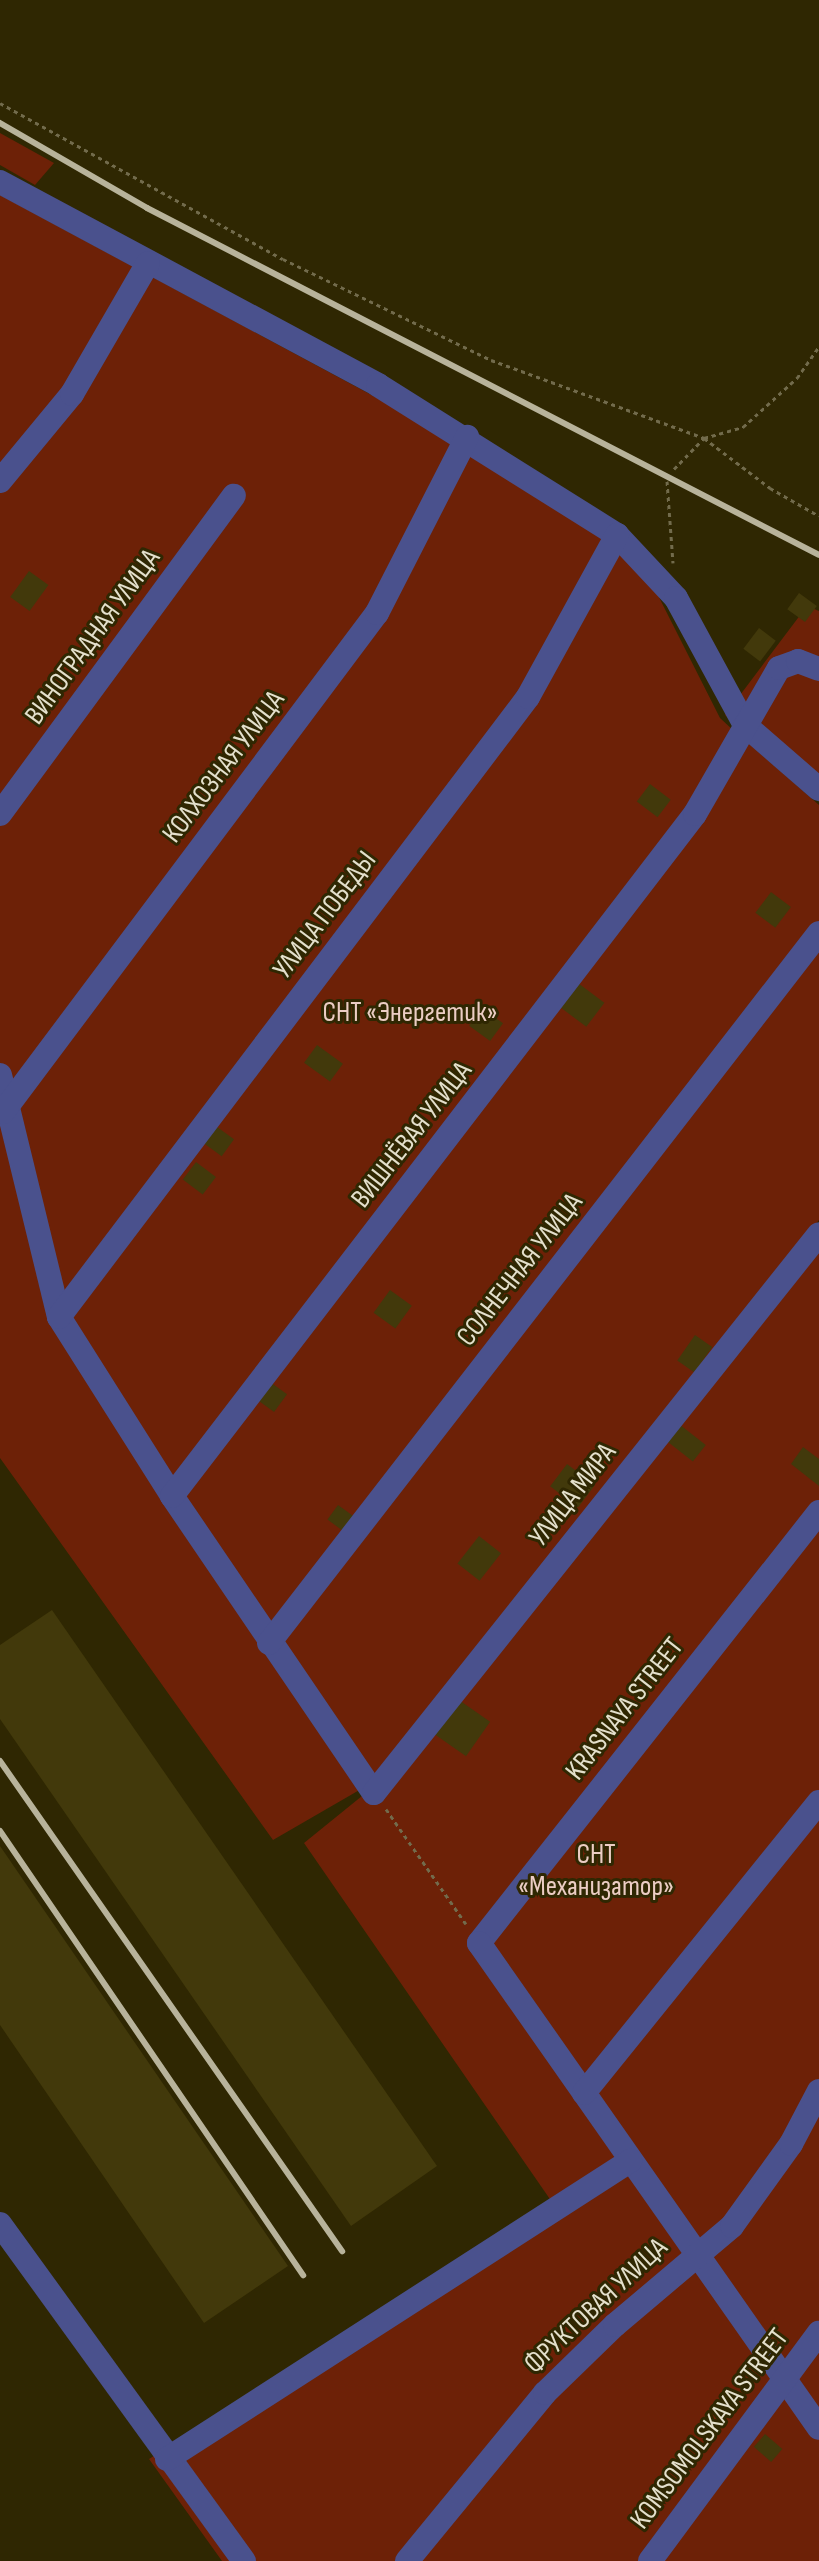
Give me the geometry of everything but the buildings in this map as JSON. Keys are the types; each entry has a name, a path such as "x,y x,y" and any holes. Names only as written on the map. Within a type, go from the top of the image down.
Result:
{"street":[{"path":"0,182 467,437 617,535 676,598 745,725 819,789"},
{"path":"0,481 72,394 148,263"},
{"name":"КОЛХОЗНАЯ УЛИЦА","path":"4,1111 377,613 467,437"},
{"name":"ВИНОГРАДНАЯ УЛИЦА","path":"0,814 234,496"},
{"name":"УЛИЦА ПОБЕДЫ","path":"59,1317 528,697 617,535"},
{"path":"745,725 779,668 798,661 819,669"},
{"name":"ВИШНЁВАЯ УЛИЦА","path":"172,1496 695,814 745,725"},
{"name":"СОЛНЕЧНАЯ УЛИЦА","path":"269,1643 819,933"},
{"path":"0,1075 4,1111 59,1317 269,1643 374,1793"},
{"name":"УЛИЦА МИРА","path":"374,1793 819,1234"},
{"name":"KRASNAYA STREET","path":"479,1943 819,1512"},
{"path":"584,2093 819,1802"},
{"path":"479,1943 819,2428"},
{"name":"ФРУКТОВАЯ УЛИЦА","path":"407,2561 545,2393 697,2253 732,2226 791,2144 819,2091"},
{"path":"167,2459 630,2161"},
{"path":"0,2224 167,2459 244,2561"},
{"name":"KOMSOMOLSKAYA STREET","path":"650,2561 819,2333"}],"path":[{"path":"0,103 283,259 491,360 704,438 770,488 819,516"},
{"path":"674,469 704,438 743,427 797,378 819,347"},
{"path":"667,481 676,598"},
{"path":"374,1793 479,1943"}],"green space":[{"path":"0,133 54,163 35,185 0,165"},
{"name":"СНТ «Энергетик»","path":"0,195 626,532 720,718 734,731 736,725 725,715 807,606 819,611 819,797 746,741 819,805 819,1220 375,1781 273,1840 0,1458"},
{"name":"СНТ «Механизатор»","path":"819,1227 819,2561 222,2561 149,2459 554,2205 304,1843 378,1783"}],"railway":[{"path":"0,123 147,208 819,555"},
{"path":"0,1761 342,2251"},
{"path":"0,1831 303,2275"}]}
